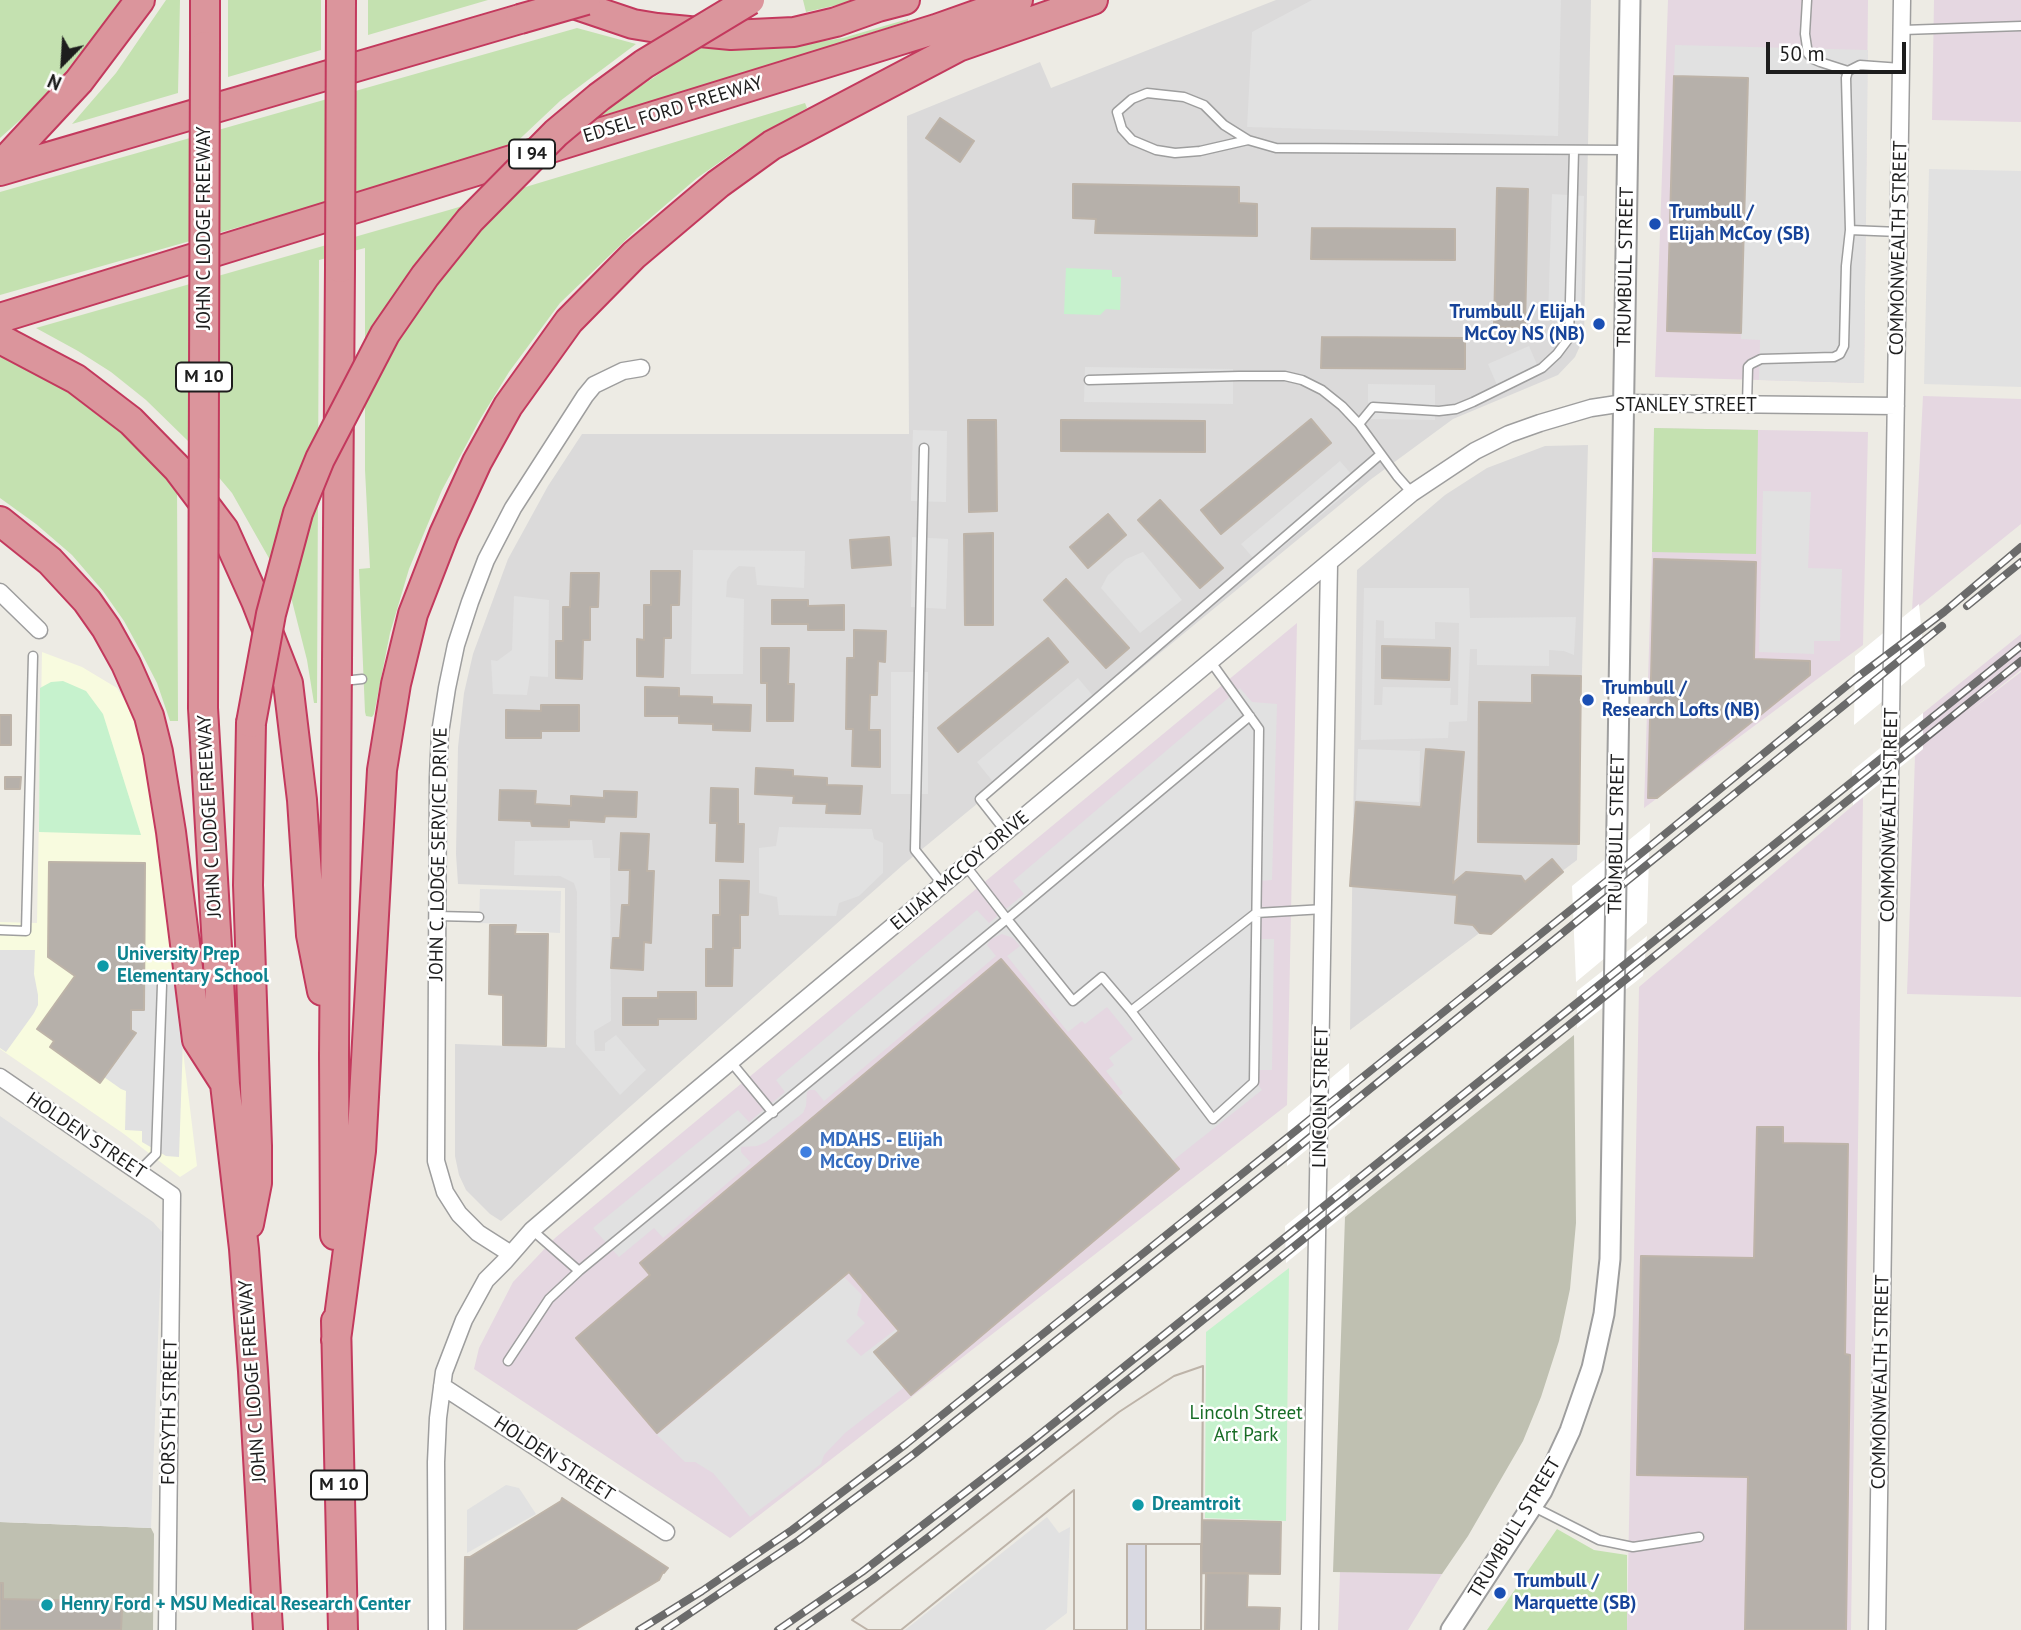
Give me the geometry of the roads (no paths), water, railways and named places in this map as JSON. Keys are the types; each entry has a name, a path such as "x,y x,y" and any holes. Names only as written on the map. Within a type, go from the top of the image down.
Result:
{"highway":[{"path":"0,168 79,81 140,0"},
{"name":"JOHN C LODGE FREEWAY","path":"205,0 203,708 225,1084 244,1250 268,1630"},
{"name":"M 10","path":"341,0 340,268 349,680 334,1055 336,1340 343,1630"},
{"path":"562,0 645,26 731,35 794,32 905,0"},
{"path":"0,168 586,0"},
{"path":"244,1250 257,1183 248,885 251,723 271,614 298,513 320,459 385,334 425,276 470,220 556,133 599,97 644,64 750,0"},
{"name":"EDSEL FORD FREEWAY","path":"0,318 936,29 1018,0"},
{"path":"336,1340 360,1151 382,770 389,699 396,684 413,614 444,534 477,462 508,406 569,321 634,255 718,184 772,145 958,47 1093,0"},
{"path":"0,339 76,379 131,421 178,469 224,530 288,683 302,800 311,935 334,1055"},
{"path":"0,521 50,561 87,601 126,664 149,716 158,752 171,832 197,1040 225,1084"}],"street":[{"name":"TRUMBULL STREET","path":"1451,1630 1532,1506 1557,1461 1582,1400 1604,1314 1610,1259 1630,0"},
{"name":"COMMONWEALTH STREET","path":"1877,1630 1902,0"},
{"name":"JOHN C. LODGE SERVICE DRIVE","path":"511,1254 478,1233 459,1214 445,1192 436,1161 440,733 456,645 470,601 486,560 513,508 584,396 594,385 623,371 641,368"},
{"name":"STANLEY STREET","path":"1412,493 1467,456 1509,434 1571,413 1624,403 1896,406"},
{"name":"ELIJAH MCCOY DRIVE","path":"511,1254 532,1230 1412,493"},
{"name":"LINCOLN STREET","path":"1310,1630 1329,564"},
{"path":"0,592 40,630"},
{"name":"HOLDEN STREET","path":"0,1077 172,1195"},
{"name":"FORSYTH STREET","path":"167,1630 172,1195"},
{"path":"437,1630 436,1462 442,1386 448,1358 472,1303 486,1280 511,1254"},
{"name":"HOLDEN STREET","path":"442,1386 667,1532"}],"lane":[{"path":"1807,0 1805,34 1808,54 1813,59 1848,71 1860,65 1902,68"},
{"path":"1902,30 2021,26"},
{"path":"1747,405 1748,367 1751,364 1761,359 1834,357 1840,354 1844,345 1846,266 1850,230 1848,71"},
{"path":"1248,140 1200,151 1175,153 1156,150 1132,141 1122,129 1117,112 1132,99 1147,93 1184,97 1204,105 1224,125 1248,140 1276,148 1628,150"},
{"path":"1359,424 1373,407 1439,411 1464,406 1542,368 1557,355 1569,338 1574,150"},
{"path":"1850,230 1899,232"},
{"path":"1088,380 1285,376 1302,380 1322,390 1342,406 1412,493"},
{"path":"924,448 915,850 943,885"},
{"path":"1006,832 980,799 1381,454"},
{"path":"0,930 26,930 33,656"},
{"path":"965,866 1073,1001 1102,977 1213,1119 1254,1082 1259,729 1211,662"},
{"path":"508,1362 549,1299 579,1271 1250,716"},
{"path":"1131,1011 1256,913 1324,909"},
{"path":"437,916 479,917"},
{"path":"139,1171 156,1154 162,985"},
{"path":"731,1062 773,1113"},
{"path":"532,1230 579,1271"},
{"path":"1532,1506 1600,1541 1633,1547 1699,1537"}],"railway":[{"path":"639,1630 792,1530 906,1444 1855,679 1944,612 2021,547"},
{"path":"1967,606 2021,562"},
{"path":"665,1630 799,1540 914,1454 1942,626"},
{"path":"778,1630 862,1572 1033,1440 2021,646"},
{"path":"800,1630 930,1536 1168,1348 2021,661"}],"place":[{"name":"Trumbull / Elijah McCoy (SB)","path":"1655,224"},
{"name":"Trumbull / Elijah McCoy NS (NB)","path":"1599,324"},
{"name":"Trumbull / Research Lofts (NB)","path":"1588,700"},
{"name":"University Prep Elementary School","path":"103,966"},
{"name":"MDAHS - Elijah McCoy Drive","path":"806,1152"},
{"name":"Dreamtroit","path":"1138,1505"},
{"name":"Trumbull / Marquette (SB)","path":"1500,1593"},
{"name":"Henry Ford + MSU Medical Research Center","path":"47,1605"}],"park label":[{"name":"Lincoln Street Art Park","path":"1246,1425"}]}
